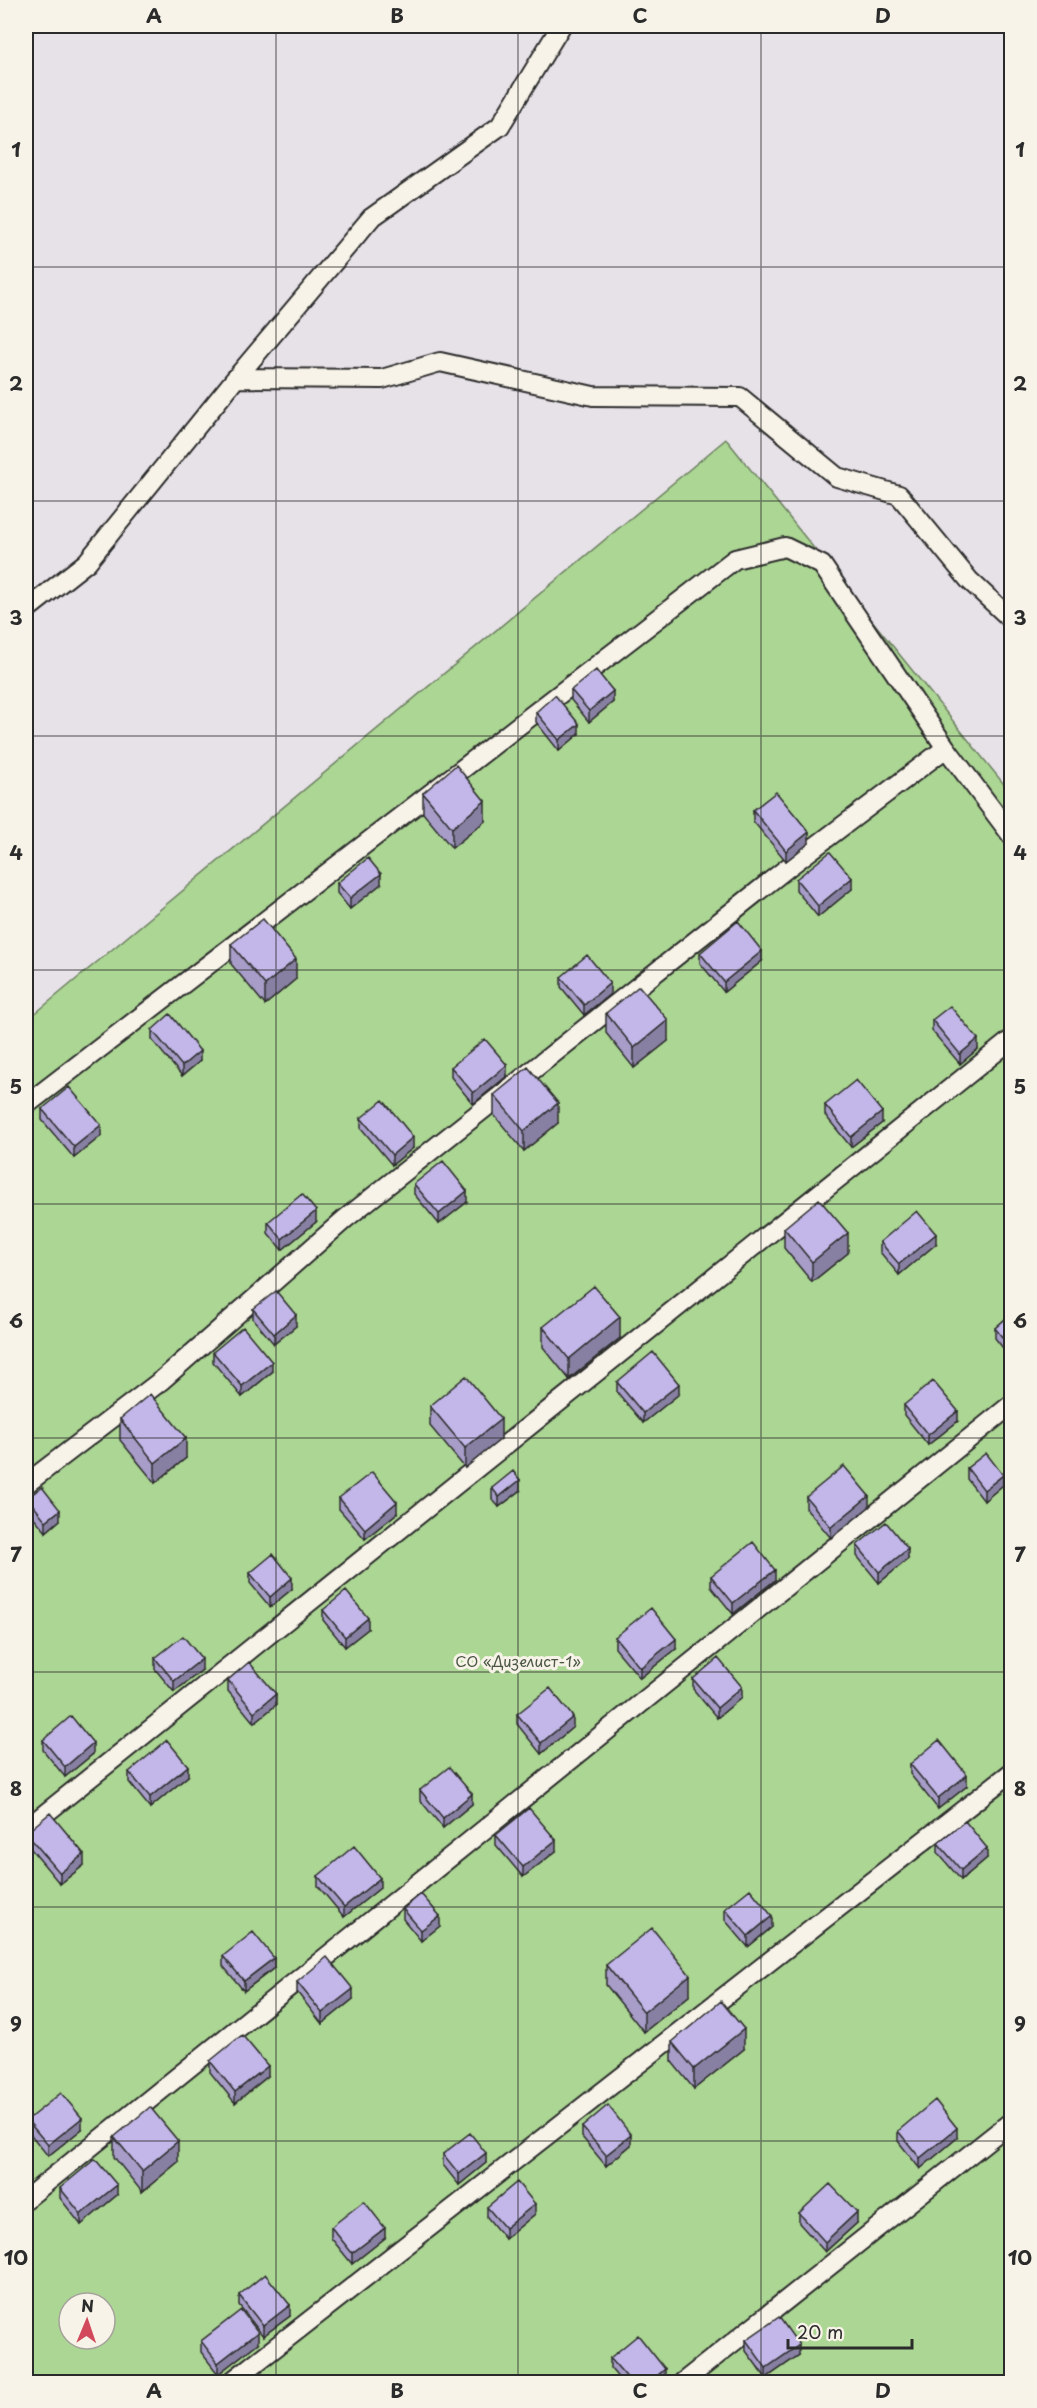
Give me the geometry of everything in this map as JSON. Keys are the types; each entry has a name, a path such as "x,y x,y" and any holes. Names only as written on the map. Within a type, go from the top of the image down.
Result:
{"lane":[{"path":"26,610 87,562 236,378 371,218 500,126 561,26"},
{"path":"236,378 382,379 440,362 593,396 740,397 837,477 899,495 969,580 1011,620"},
{"path":"26,1105 735,559 785,547 822,565 946,748 1011,836"},
{"path":"26,1484 162,1380 345,1220 791,865 946,748"},
{"path":"26,1829 1011,1040"},
{"path":"26,2199 1011,1404"},
{"path":"231,2382 1011,1772"},
{"path":"683,2382 1011,2121"}],"green space":[{"name":"СО «Дизелист-1»","path":"726,439 1011,793 1011,2382 26,2382 26,1021"}],"building":[{"path":"596,670 613,691 589,711 571,690"},
{"path":"555,695 579,724 559,740 536,712"},
{"path":"456,765 485,801 452,828 423,793"},
{"path":"776,792 809,832 786,851 753,810"},
{"path":"830,852 852,878 818,906 796,879"},
{"path":"368,858 381,874 350,898 337,883"},
{"path":"263,919 296,959 265,985 231,944"},
{"path":"738,921 762,951 724,982 700,953"},
{"path":"587,955 610,983 584,1005 561,977"},
{"path":"639,986 668,1020 634,1048 606,1013"},
{"path":"950,1006 978,1039 960,1054 932,1020"},
{"path":"170,1014 200,1051 182,1066 152,1030"},
{"path":"485,1039 507,1065 473,1093 451,1067"},
{"path":"528,1067 558,1103 524,1131 494,1095"},
{"path":"856,1080 882,1112 851,1137 825,1105"},
{"path":"69,1087 101,1125 74,1147 42,1109"},
{"path":"383,1100 413,1137 392,1155 361,1118"},
{"path":"443,1161 467,1191 439,1214 414,1184"},
{"path":"302,1194 316,1211 282,1239 268,1222"},
{"path":"819,1199 848,1233 812,1262 784,1228"},
{"path":"917,1211 936,1234 899,1264 880,1242"},
{"path":"594,1286 620,1317 569,1359 543,1327"},
{"path":"276,1291 296,1315 274,1334 253,1309"},
{"path":"1011,1314 1011,1348 995,1328"},
{"path":"243,1327 272,1362 242,1386 213,1352"},
{"path":"653,1352 679,1384 643,1413 617,1382"},
{"path":"466,1376 501,1419 465,1448 430,1406"},
{"path":"933,1381 958,1411 928,1435 904,1405"},
{"path":"150,1394 186,1438 155,1463 120,1419"},
{"path":"986,1453 1003,1475 984,1490 967,1468"},
{"path":"844,1466 869,1496 831,1527 806,1497"},
{"path":"513,1471 520,1480 499,1497 492,1488"},
{"path":"372,1472 397,1502 365,1529 339,1498"},
{"path":"42,1487 60,1510 46,1521 27,1498"},
{"path":"886,1522 908,1549 879,1572 857,1545"},
{"path":"753,1542 775,1570 733,1603 711,1576"},
{"path":"273,1554 292,1578 270,1597 250,1573"},
{"path":"346,1591 368,1618 345,1637 323,1610"},
{"path":"651,1608 676,1639 640,1668 615,1637"},
{"path":"183,1636 202,1659 174,1681 155,1658"},
{"path":"718,1658 742,1687 717,1708 693,1679"},
{"path":"249,1662 276,1694 254,1712 228,1680"},
{"path":"550,1688 573,1717 541,1743 517,1714"},
{"path":"71,1716 93,1743 65,1767 43,1740"},
{"path":"167,1740 188,1766 150,1797 129,1772"},
{"path":"939,1740 967,1775 938,1798 910,1764"},
{"path":"449,1767 472,1794 443,1818 420,1790"},
{"path":"529,1808 556,1840 523,1867 496,1835"},
{"path":"50,1813 84,1854 60,1873 26,1833"},
{"path":"965,1821 987,1848 961,1870 938,1843"},
{"path":"354,1846 380,1878 344,1907 318,1876"},
{"path":"750,1889 772,1916 748,1936 725,1909"},
{"path":"421,1894 440,1916 421,1930 403,1909"},
{"path":"652,1928 690,1975 644,2012 606,1965"},
{"path":"253,1932 274,1958 244,1981 223,1956"},
{"path":"327,1957 353,1989 322,2013 297,1982"},
{"path":"721,2001 744,2029 694,2069 672,2042"},
{"path":"242,2035 268,2066 235,2092 210,2061"},
{"path":"61,2093 82,2118 48,2145 27,2120"},
{"path":"935,2100 957,2128 920,2158 898,2131"},
{"path":"608,2105 631,2135 606,2155 582,2127"},
{"path":"150,2107 178,2141 142,2171 114,2137"},
{"path":"470,2133 486,2153 459,2174 443,2154"},
{"path":"95,2159 117,2185 81,2214 60,2188"},
{"path":"517,2182 535,2204 505,2228 487,2207"},
{"path":"830,2184 857,2212 825,2242 799,2213"},
{"path":"364,2201 385,2228 352,2253 331,2227"},
{"path":"265,2274 290,2305 263,2326 239,2295"},
{"path":"241,2310 258,2332 218,2363 201,2341"},
{"path":"779,2317 799,2345 766,2368 746,2340"},
{"path":"638,2335 665,2369 650,2382 631,2382 610,2358"},
{"path":"134,2376 139,2382 125,2382"}]}
